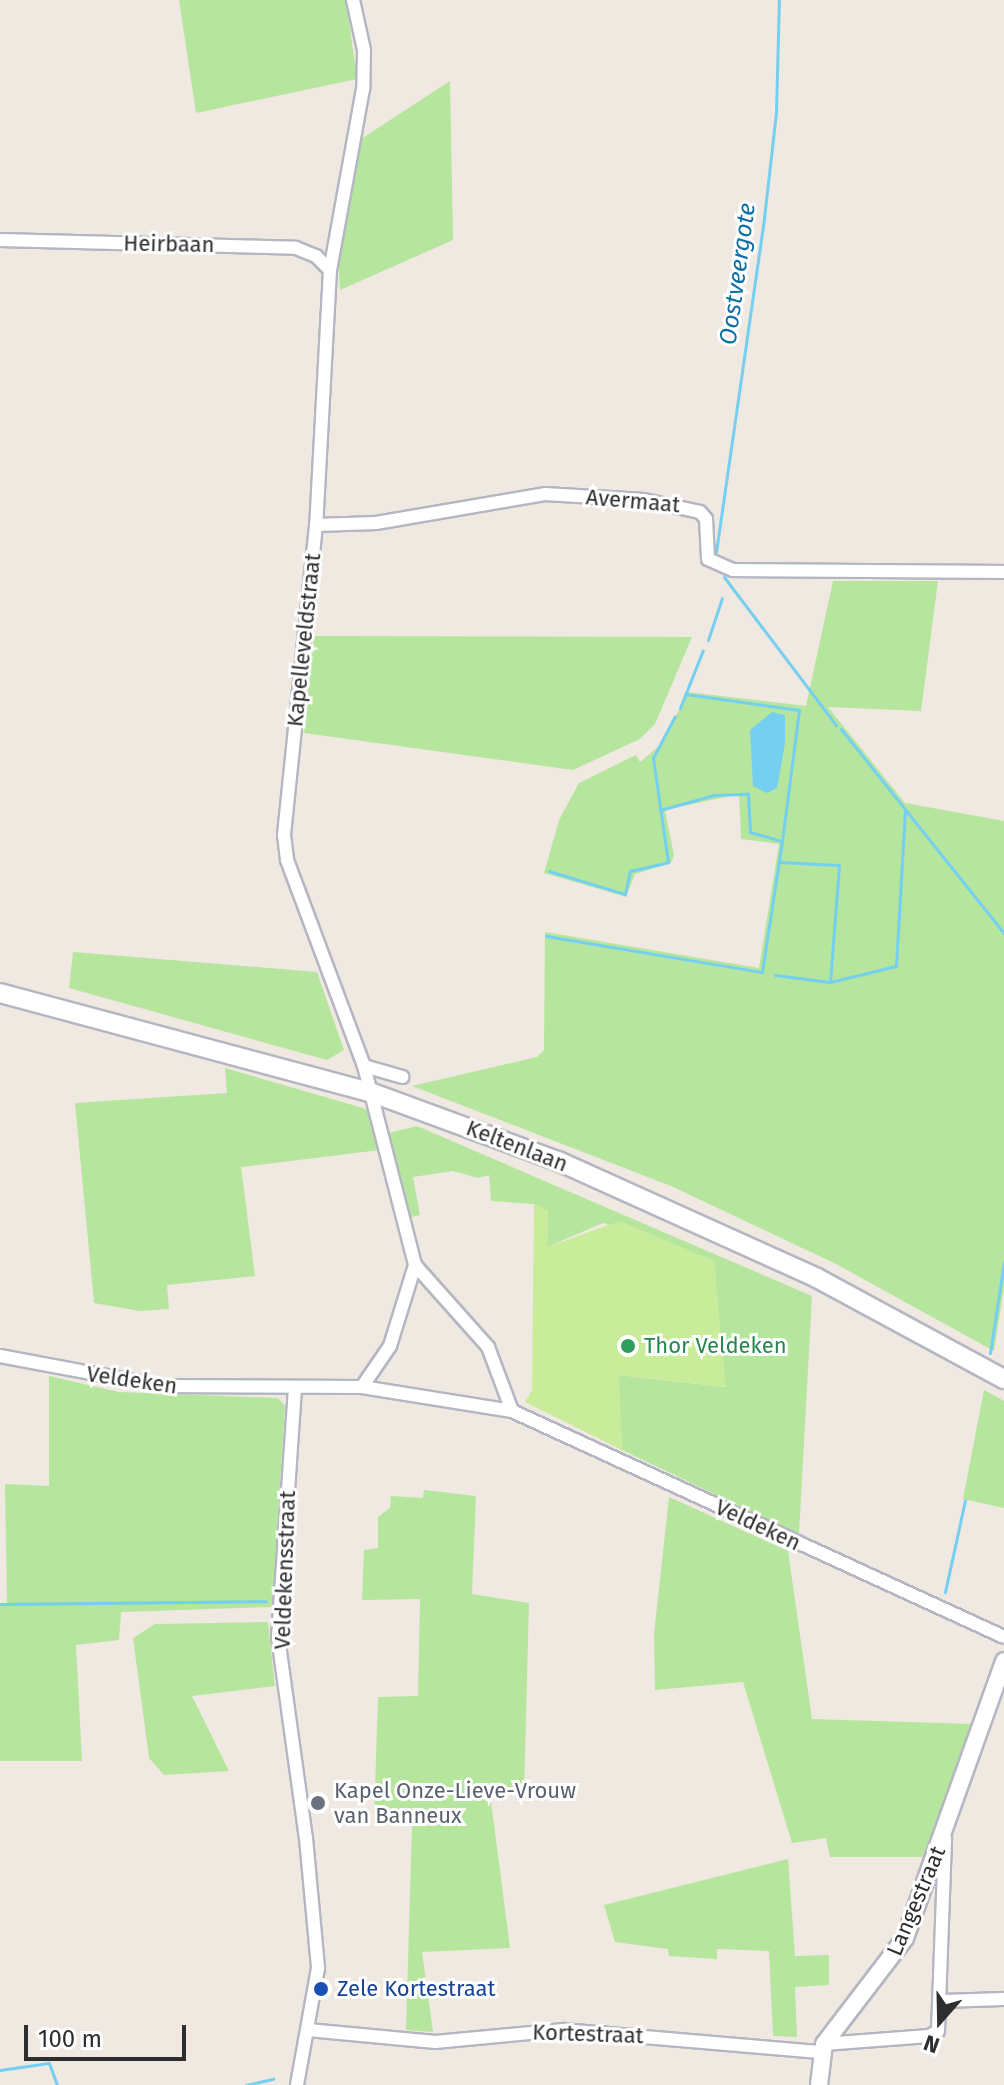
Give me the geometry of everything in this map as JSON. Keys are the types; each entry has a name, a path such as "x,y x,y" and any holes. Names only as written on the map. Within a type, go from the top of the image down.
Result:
{"main road":[{"name":"Keltenlaan","path":"0,993 370,1092 558,1161 706,1224 1004,1379"}],"street":[{"name":"Kapelleveldstraat","path":"353,0 364,50 363,89 330,270 316,525 284,835 292,879 364,1066 415,1265"},
{"name":"Heirbaan","path":"0,240 296,248 316,256 330,270"},
{"name":"Avermaat","path":"316,525 376,523 545,494 644,500 700,512 706,519 708,559 733,570 1004,572"},
{"path":"364,1066 402,1077"},
{"path":"362,1387 390,1346 415,1265"},
{"path":"415,1265 488,1347 512,1411"},
{"name":"Veldeken","path":"0,1356 161,1386 362,1387 512,1411 1004,1637"},
{"name":"Veldekensstraat","path":"295,1388 278,1637 317,1927 318,1968 297,2085"},
{"name":"Langestraat","path":"822,2048 905,1938 1004,1661"},
{"name":"Langestraat","path":"822,2048 929,2036 938,2031 942,2001 945,1831"},
{"path":"942,2001 1004,1999"},
{"name":"Kortestraat","path":"308,2030 435,2042 563,2030 822,2048"},
{"path":"819,2085 822,2048"}],"green space":[{"path":"179,0 346,0 357,79 196,113"},
{"path":"450,81 453,240 340,290 338,260 358,141"},
{"path":"833,581 938,581 921,711 828,707 905,803 1004,821 1004,1287 994,1351 836,1264 671,1186 412,1086 537,1057 544,1050 545,932 759,968 779,844 741,839 739,794 665,810 674,855 671,863 635,874 626,897 544,873 559,820 579,783 636,755 640,762 664,742 687,692 806,706"},
{"path":"314,636 692,637 655,724 640,739 573,770 304,733"},
{"path":"73,952 317,972 344,1050 327,1060 69,988"},
{"path":"225,1068 363,1108 371,1113 380,1150 241,1167 255,1276 167,1285 169,1309 140,1311 94,1303 75,1103 227,1093"},
{"path":"417,1126 812,1296 799,1534 622,1450 618,1375 725,1387 714,1261 603,1223 547,1247 548,1211 534,1204 491,1201 489,1175 478,1178 453,1171 413,1177 420,1215 411,1217 388,1133"},
{"name":"Thor Veldeken","path":"534,1204 548,1211 547,1247 620,1221 714,1261 726,1387 619,1375 622,1450 525,1402 532,1390"},
{"path":"49,1376 119,1392 278,1398 285,1406 272,1607 121,1612 119,1640 76,1645 82,1761 0,1761 0,1604 7,1604 5,1484 49,1486"},
{"path":"984,1390 1004,1401 1004,1508 963,1499"},
{"path":"424,1490 476,1496 472,1594 529,1603 524,1792 489,1786 510,1948 422,1952 433,2032 406,2030 412,1825 374,1822 378,1697 418,1696 420,1599 362,1600 364,1550 378,1548 378,1517 390,1508 391,1496 423,1498"},
{"path":"669,1497 788,1551 812,1719 973,1724 923,1857 830,1857 826,1838 792,1843 743,1682 655,1690 654,1634"},
{"path":"268,1622 275,1686 192,1696 229,1771 164,1775 149,1758 133,1638 155,1624"},
{"path":"788,1859 795,1956 829,1955 829,1985 795,1987 797,2037 773,2036 769,1951 717,1949 717,1959 669,1956 668,1949 615,1942 604,1905"}],"water":[{"path":"772,712 785,715 785,743 777,788 767,793 753,786 750,730"}],"waterway":[{"name":"Oostveergote","path":"716,552 764,218 776,112 779,0"},
{"name":"Oostveergote","path":"724,577 836,725"},
{"path":"708,640 722,598"},
{"path":"680,708 703,650"},
{"path":"660,810 714,795 748,794 750,832 782,841 799,710 685,694"},
{"path":"549,871 625,894 630,871 668,862 653,758 675,716"},
{"name":"Oostveergote","path":"841,729 1004,933"},
{"path":"830,982 896,966 905,810"},
{"path":"546,936 762,972 782,841"},
{"path":"775,975 830,982 839,865 779,862"},
{"name":"Oostveergote","path":"990,1353 1004,1262"},
{"name":"Oostveergote","path":"945,1592 965,1500"},
{"path":"0,1604 266,1601"},
{"path":"0,2070 49,2063 57,2085"},
{"path":"246,2085 273,2079"}],"place":[{"name":"Thor Veldeken","path":"628,1346"},
{"name":"Kapel Onze-Lieve-Vrouw van Banneux","path":"318,1803"},
{"name":"Zele Kortestraat","path":"321,1989"}]}
